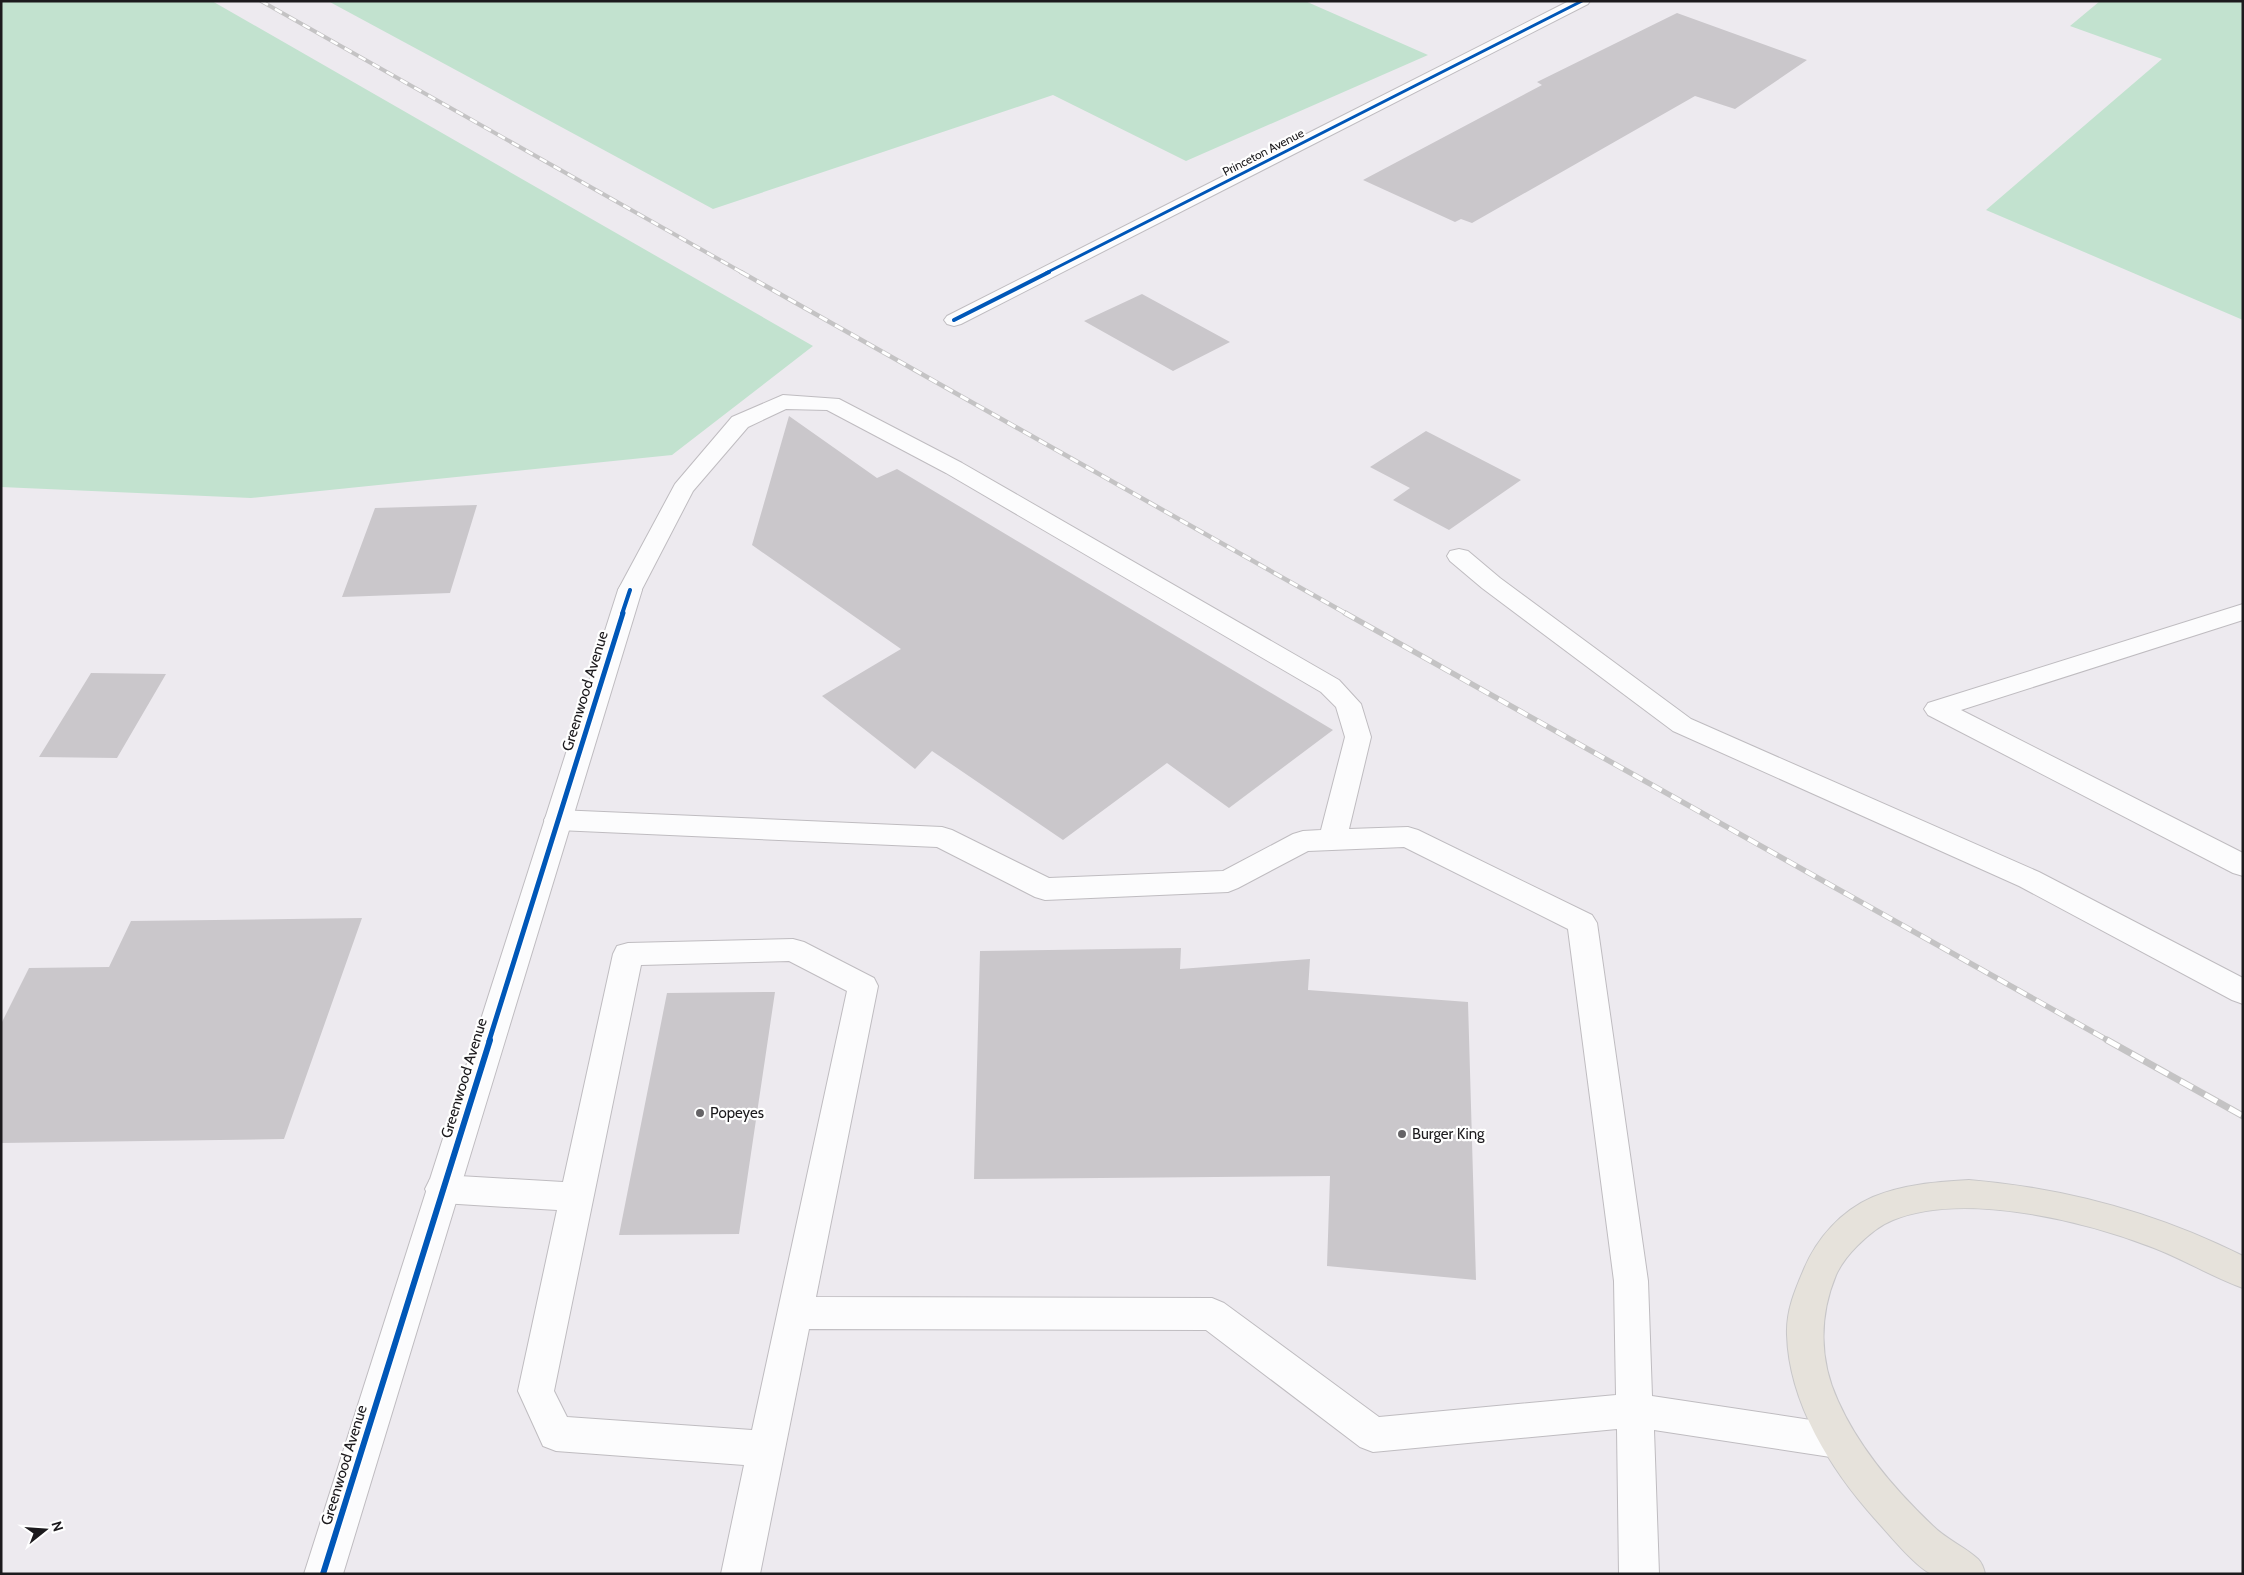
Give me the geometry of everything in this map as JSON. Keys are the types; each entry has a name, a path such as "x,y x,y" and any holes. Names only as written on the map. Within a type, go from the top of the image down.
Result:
{"main road":[{"path":"1966,1574 1928,1547 1876,1495 1837,1441 1817,1398 1806,1356 1806,1316 1814,1280 1831,1250 1855,1225 1886,1207 1914,1198 1946,1194 1980,1195 2039,1201 2100,1215 2161,1235 2224,1262 2243,1273"}],"street":[{"name":"Princeton Avenue","path":"954,320 1582,1"},
{"name":"Greenwood Avenue","path":"323,1574 630,590 683,489 740,422 782,402 831,404 954,468 1330,686 1348,704 1358,737 1332,839"},
{"path":"1458,556 1491,583 1682,725 2029,878 2243,992"},
{"path":"2240,617 1937,709 2243,866"},
{"path":"558,820 942,837 1045,889 1228,881 1303,840 1408,837 1582,923 1631,1281 1639,1574"},
{"path":"740,1574 767,1448 863,986 793,950 628,954 536,1391 556,1434 767,1448"},
{"path":"442,1189 577,1197"},
{"path":"795,1313 1212,1314 1373,1435 1635,1410 1837,1441"}],"green space":[{"path":"1,1 212,1 813,346 672,455 251,498 1,487"},
{"path":"328,1 1305,1 1428,55 1186,161 1053,95 713,209"},
{"path":"2100,1 2243,1 2243,320 1986,210 2162,59 2070,26"}],"building":[{"path":"1677,13 1807,60 1735,109 1695,96 1472,223 1461,219 1455,222 1363,180 1542,85 1537,82"},
{"path":"1142,294 1230,342 1173,371 1084,321"},
{"path":"789,416 877,478 897,469 1333,730 1229,808 1167,763 1063,840 932,751 915,769 822,696 901,649 752,545"},
{"path":"1426,431 1521,480 1449,530 1393,500 1410,488 1370,467"},
{"path":"477,505 450,593 342,597 375,508"},
{"path":"91,673 166,674 117,758 39,757"},
{"path":"362,918 284,1139 1,1143 1,1024 29,968 109,967 131,921"},
{"path":"1181,948 1180,969 1310,959 1308,990 1468,1002 1476,1280 1327,1266 1330,1176 974,1179 980,951"},
{"name":"Popeyes","path":"775,992 739,1234 619,1235 667,993"}],"railway":[{"path":"261,1 743,273"},
{"path":"741,272 1347,614"},
{"path":"1345,613 2109,1041"},
{"path":"2107,1040 2243,1116"}],"cycle path":[{"path":"954,320 1582,1"},
{"path":"323,1574 630,590"}],"place":[{"name":"Popeyes","path":"700,1113"},
{"name":"Burger King","path":"1402,1134"}]}
